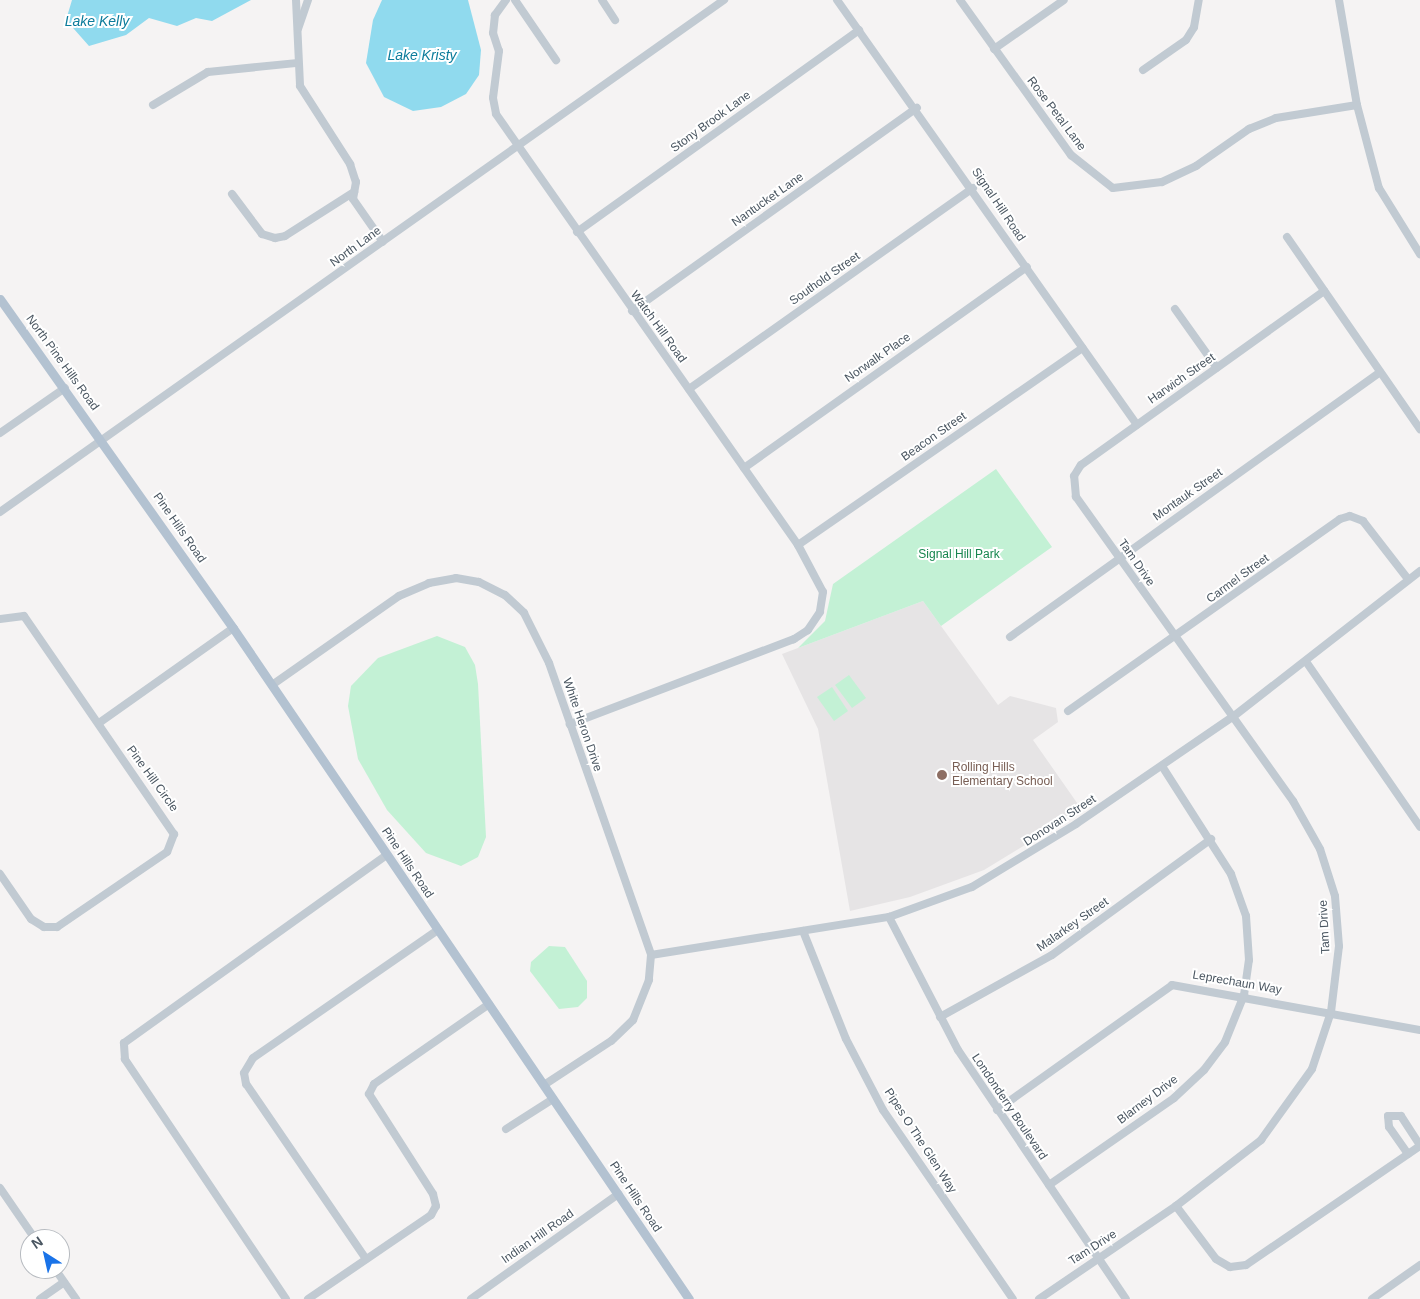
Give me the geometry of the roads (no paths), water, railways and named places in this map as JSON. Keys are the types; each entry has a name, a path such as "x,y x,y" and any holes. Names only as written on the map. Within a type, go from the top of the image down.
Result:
{"main road":[{"name":"North Pine Hills Road","path":"0,299 104,441"},
{"name":"Pine Hills Road","path":"104,441 689,1299"}],"street":[{"path":"296,0 296,63 310,107 354,171 354,192 358,207 383,242"},
{"path":"296,33 308,0"},
{"name":"Watch Hill Road","path":"506,0 495,16 499,61 493,98 496,114 516,148 798,545 817,574 823,592 820,612 808,630 777,645 570,724"},
{"path":"515,0 556,60"},
{"path":"602,0 615,20"},
{"name":"North Lane","path":"0,512 104,441 724,0"},
{"name":"Signal Hill Road","path":"838,0 917,108 1137,425"},
{"name":"Rose Petal Lane","path":"960,0 1071,155 1113,188 1162,182 1196,166 1249,128 1276,118 1357,105"},
{"path":"994,49 1064,0"},
{"path":"1143,70 1186,40 1194,27 1199,0"},
{"path":"1339,0 1357,105 1379,188 1420,254"},
{"name":"Stony Brook Lane","path":"577,232 859,30"},
{"path":"153,105 208,72 296,63"},
{"name":"Nantucket Lane","path":"632,310 917,108"},
{"name":"Southold Street","path":"689,389 973,188"},
{"path":"232,194 262,234 275,238 285,236 354,192"},
{"path":"1286,237 1420,429"},
{"name":"Norwalk Place","path":"744,468 1026,266"},
{"name":"Harwich Street","path":"1076,497 1074,476 1081,465 1324,291"},
{"path":"1175,309 1217,368"},
{"name":"Beacon Street","path":"798,545 1083,348"},
{"name":"Montauk Street","path":"1010,637 1380,372"},
{"path":"0,433 65,388"},
{"name":"Tam Drive","path":"1039,1299 1097,1256 1176,1206 1237,1161 1281,1118 1312,1069 1331,1012 1339,946 1335,896 1323,858 1293,801 1234,716 1175,639 1076,497"},
{"name":"Carmel Street","path":"1068,711 1175,639 1350,516 1372,530 1408,579"},
{"name":"Donovan Street","path":"650,955 889,917 1004,870 1234,716 1307,663 1366,609 1420,571"},
{"name":"White Heron Drive","path":"272,686 399,596 456,578 497,590 524,613 539,639 650,955 650,980 633,1020 611,1041 544,1085"},
{"name":"Pine Hill Circle","path":"0,619 24,616 172,826 173,844 57,927 44,927 32,919 0,874"},
{"path":"99,723 233,628"},
{"path":"1307,663 1420,827"},
{"name":"Blarney Drive","path":"1049,1186 1174,1098 1204,1070 1225,1042 1244,995 1249,960 1246,916 1232,874 1162,766"},
{"name":"Malarkey Street","path":"940,1017 1052,955 1211,840"},
{"path":"286,1299 125,1059 124,1044 133,1034 387,855"},
{"name":"Londonderry Boulevard","path":"889,917 940,1017 997,1110 1126,1299"},
{"path":"366,1259 246,1084 246,1066 253,1058 438,930"},
{"name":"Pipes O The Glen Way","path":"803,931 846,1039 883,1110 1013,1299"},
{"name":"Leprechaun Way","path":"997,1110 1172,985 1244,995 1420,1030"},
{"path":"308,1299 431,1215 436,1206 433,1194 372,1104 369,1094 374,1084 488,1004"},
{"path":"506,1129 553,1099"},
{"path":"1176,1206 1216,1259 1230,1267 1246,1265 1408,1154 1420,1145 1401,1116 1388,1116 1389,1127 1408,1154"},
{"path":"1,1191 28,1229"},
{"name":"Indian Hill Road","path":"471,1299 618,1194"},
{"path":"1372,1299 1420,1265"},
{"path":"62,1279 76,1299"},
{"path":"40,1299 64,1282"}],"water":[{"name":"Lake Kelly","path":"72,0 251,0 212,21 196,18 177,26 149,18 126,35 89,46 66,20"},
{"name":"Lake Kristy","path":"382,0 468,0 481,50 479,75 466,94 441,107 413,111 384,97 366,63 373,20"}],"place":[{"name":"Rolling Hills Elementary School","path":"942,775"}],"park label":[{"name":"Signal Hill Park","path":"959,555"}]}
